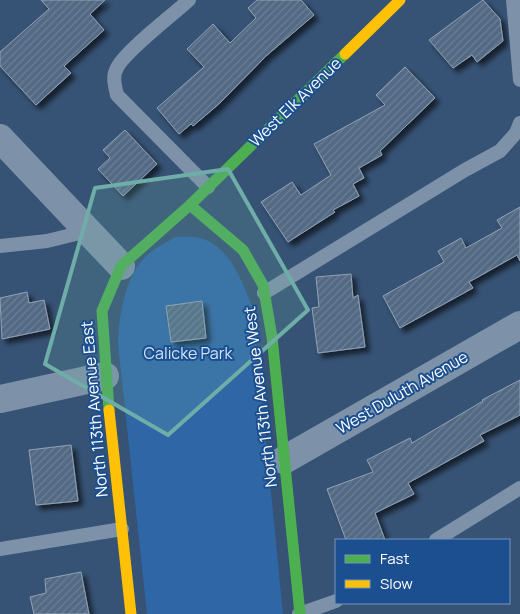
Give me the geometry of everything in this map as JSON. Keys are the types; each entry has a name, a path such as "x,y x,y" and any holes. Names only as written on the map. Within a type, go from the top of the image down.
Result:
{"street":[{"name":"West Elk Avenue","path":"190,205 400,0"},
{"path":"0,138 121,266"},
{"name":"North 113th Avenue West","path":"190,205 243,250 263,285 272,337 300,614"},
{"name":"North 113th Avenue East","path":"131,614 105,376 102,311 121,266 190,205"},
{"name":"West Duluth Avenue","path":"284,460 520,325"},
{"path":"0,399 105,376"}],"lane":[{"path":"189,0 129,54 117,67 114,81 116,95 208,187"},
{"path":"513,0 520,80"},
{"path":"264,292 465,170 500,151 516,133 520,123"},
{"path":"0,246 47,241 88,231"},
{"path":"438,539 520,488"},
{"path":"0,549 122,529"},
{"path":"300,614 335,601"}],"highlighted area":[{"path":"228,169 308,310 168,435 45,364 95,188"}],"green space":[{"name":"Calicke Park","path":"176,237 200,238 220,249 240,277 253,309 283,614 147,614 118,344 120,318 126,292 137,267 155,249"}],"building":[{"path":"41,0 105,0 90,14 104,30 64,66 71,73 36,105 0,66 0,52 49,9"},
{"path":"257,0 301,0 314,15 266,56 220,103 193,126 191,124 179,134 157,108 204,67 187,49 213,24 230,43 256,18 248,8"},
{"path":"483,0 500,19 503,41 477,62 472,55 453,68 429,40"},
{"path":"405,67 435,98 380,151 382,155 359,168 364,178 353,184 359,196 333,210 335,212 288,242 261,202 292,182 301,195 331,175 314,144 385,105 376,95"},
{"path":"125,130 157,164 123,196 98,169 110,158 103,150"},
{"path":"520,207 520,261 517,255 469,282 473,288 400,328 383,296 444,262 438,251 461,238 466,248 502,228 497,220"},
{"path":"351,274 353,298 358,295 365,347 318,353 312,308 319,307 316,277"},
{"path":"27,292 29,303 44,300 50,329 2,339 0,298"},
{"path":"202,301 206,338 171,342 166,306"},
{"path":"520,380 520,415 480,435 484,441 408,483 414,494 375,513 385,539 346,539 327,489 373,472 367,460 410,438 412,443 482,400"},
{"path":"71,445 78,501 36,505 29,450"},
{"path":"81,572 89,614 34,614 30,597 46,593 45,579"}],"traffic: fast":[{"path":"109,410 102,311 121,266 190,205 345,54"},
{"path":"190,205 243,250 263,285 272,337 300,614"}],"traffic: slow":[{"path":"345,54 400,0"},
{"path":"109,410 131,614"}]}
